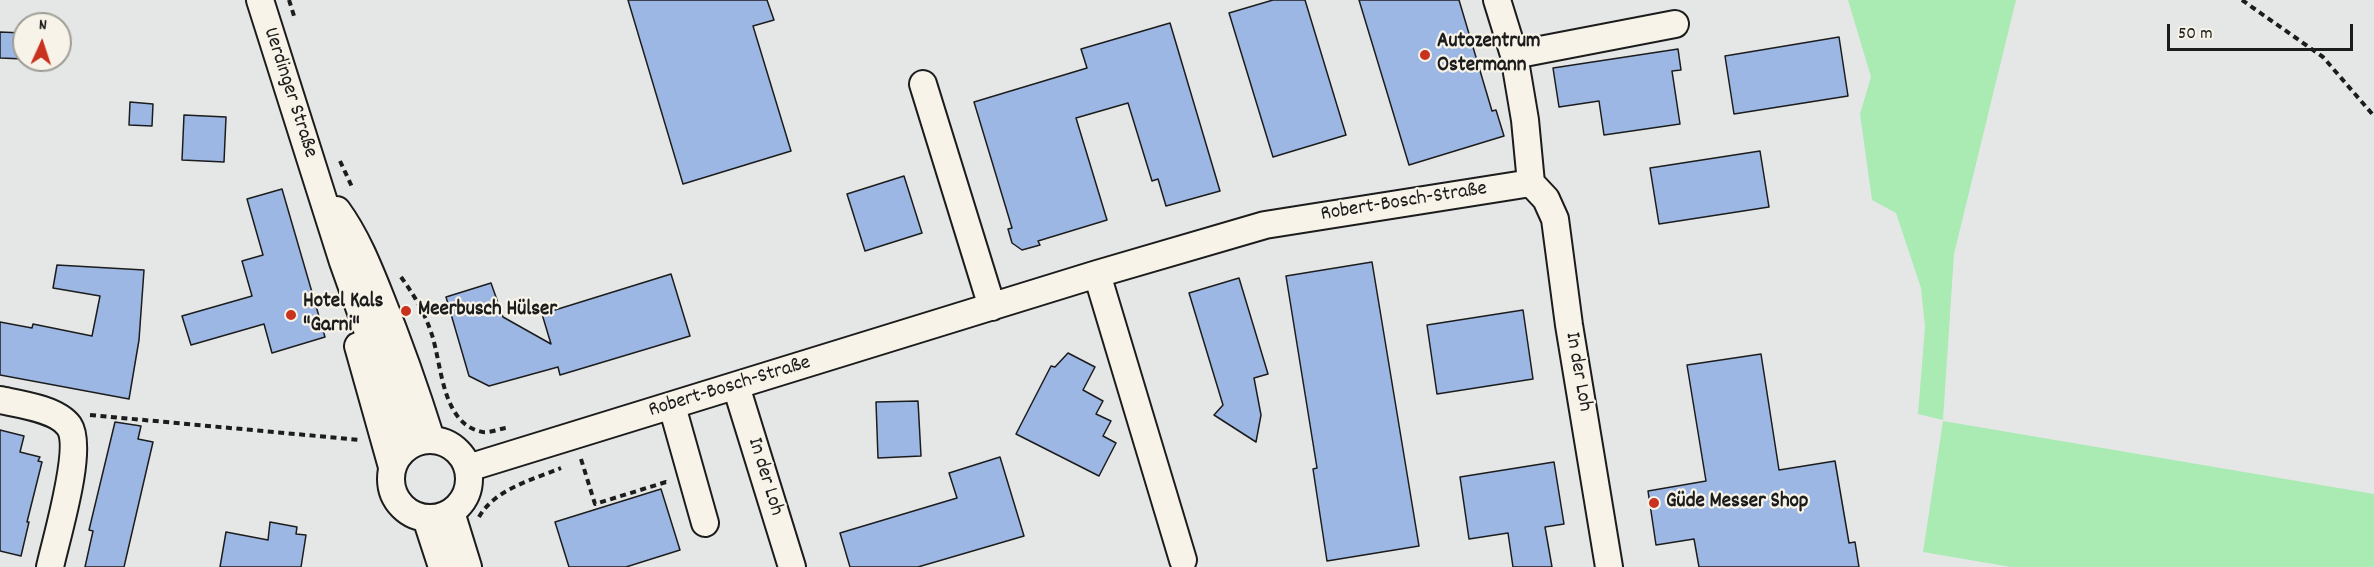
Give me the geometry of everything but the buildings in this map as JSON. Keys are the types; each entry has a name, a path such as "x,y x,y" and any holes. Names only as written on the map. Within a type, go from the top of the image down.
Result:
{"street":[{"name":"Uerdinger Straße","path":"260,0 301,133 397,414 390,479 397,500 404,509 426,518"},
{"path":"1497,0 1514,55 1525,120 1531,183"},
{"path":"1514,55 1675,24"},
{"path":"923,84 992,307"},
{"name":"Robert-Bosch-Straße","path":"468,468 1097,274 1265,225 1531,183"},
{"name":"In der Loh","path":"1531,183 1546,198 1555,219 1569,325 1609,567"},
{"name":"Uerdinger Straße","path":"320,185 348,225 368,267 432,439"},
{"path":"1097,274 1183,560"},
{"name":"In der Loh","path":"726,390 792,567"},
{"path":"0,400 36,407 61,418 69,426 74,438 71,475 50,567"},
{"path":"672,406 705,523"},
{"path":"394,450 432,439 447,443 460,453 468,468 470,480 461,504 451,512 426,518 442,567"},
{"path":"451,512 468,567"}],"path":[{"path":"2242,0 2324,57 2374,116"},
{"path":"84,415 110,415 371,441 394,450"},
{"path":"581,459 595,504 666,482 671,484 692,478"},
{"path":"477,520 485,507 504,492"}],"green space":[{"path":"1848,0 2016,0 1954,254 1943,420 1918,414 1925,327 1921,288 1896,213 1872,200 1860,114 1871,77"},
{"path":"1943,421 2374,494 2374,567 2011,567 1923,552"}],"place":[{"name":"Autozentrum Ostermann","path":"1425,55"},
{"name":"Meerbusch Hülser","path":"406,311"},
{"name":"Hotel Kals \"Garni\"","path":"291,315"},
{"name":"Güde Messer Shop","path":"1654,503"}]}
